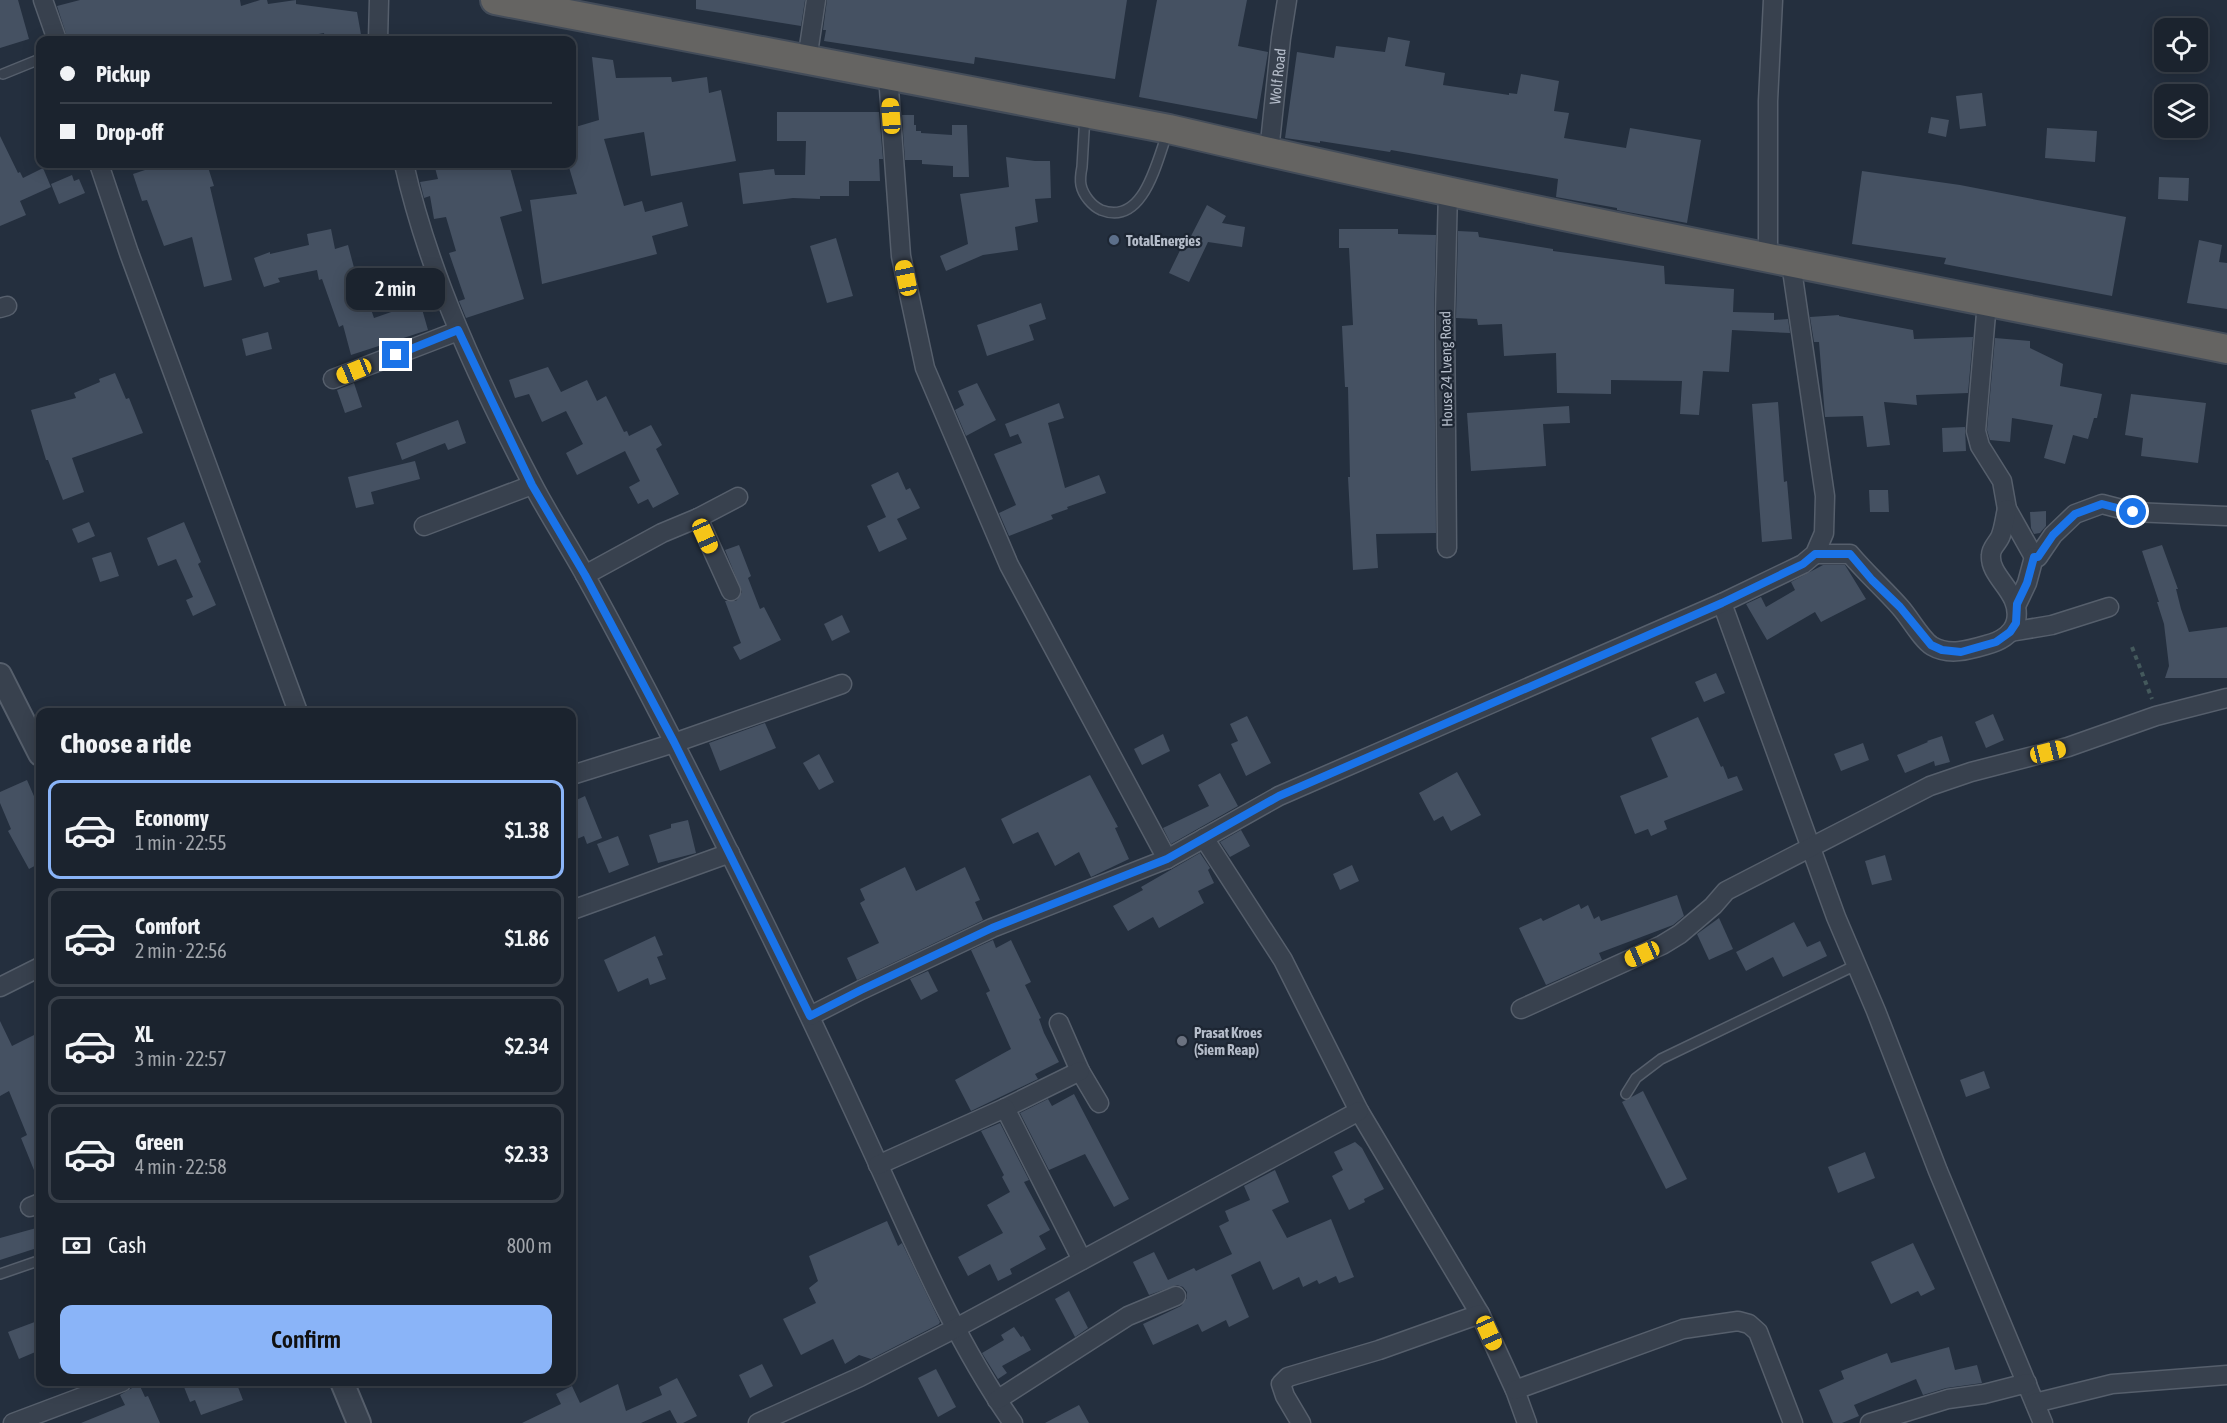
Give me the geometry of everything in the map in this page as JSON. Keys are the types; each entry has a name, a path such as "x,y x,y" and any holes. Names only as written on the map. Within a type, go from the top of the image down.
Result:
{"highway":[{"path":"495,0 1169,129 1779,261 2227,349"}],"street":[{"path":"43,0 56,36"},
{"path":"378,36 379,0"},
{"path":"807,60 816,0"},
{"name":"Wolf Road","path":"1269,152 1287,0"},
{"path":"810,1016 992,928 1167,859 1279,796 1722,603 1803,564 1815,554 1824,533 1825,496 1779,261 1768,101 1773,0"},
{"path":"888,75 901,256 925,368 1009,565 1167,859"},
{"path":"100,168 129,253 297,708"},
{"path":"405,168 416,214 458,330 532,485 585,575 674,742 810,1016 956,1328 997,1400 1013,1423"},
{"name":"House 24 Lveng Road","path":"1447,548 1445,314 1448,190"},
{"path":"1815,554 1850,554 1872,580 1900,607 1931,645 1942,650 1961,652 1996,642 2010,632 2016,623 2017,604 2027,583 2034,557 2007,509 2002,481 1980,446 1976,431 1987,302"},
{"path":"333,380 458,330"},
{"path":"424,526 532,485"},
{"path":"585,575 662,533 698,518 738,497"},
{"path":"2034,557 2038,557 2053,535 2075,514 2102,504 2133,512 2226,516"},
{"path":"2007,509 2000,538 1991,555 1992,565 2017,604"},
{"path":"698,518 731,591"},
{"path":"1722,603 1836,917 2043,1423"},
{"path":"2010,632 2052,625 2109,607"},
{"path":"0,675 36,745"},
{"path":"576,774 842,684"},
{"path":"1521,1009 1662,945 1680,934 1713,906 1726,891 1930,786 1971,772 2068,747 2156,716 2227,698"},
{"path":"1204,838 1283,960 1359,1111 1480,1314 1515,1390 1527,1423"},
{"path":"576,909 730,853"},
{"path":"0,987 36,969"},
{"path":"1059,1023 1080,1071 1099,1103"},
{"path":"878,1165 1005,1108 1080,1071"},
{"path":"1005,1108 1082,1260"},
{"path":"758,1423 860,1377 956,1328 1359,1111"},
{"path":"997,1400 1128,1316 1176,1296"},
{"path":"1301,1423 1285,1396 1281,1384 1288,1377 1379,1350 1480,1314"},
{"path":"1515,1390 1683,1329 1738,1322 1749,1324 1758,1332 1793,1423"},
{"path":"2035,1403 2112,1384 2227,1375"},
{"path":"1879,1422 1948,1400 2027,1383"},
{"path":"13,1423 111,1386"},
{"path":"344,1386 359,1423"}],"lane":[{"path":"3,74 36,61"},
{"path":"1085,113 1081,185 1086,198 1099,209 1110,212 1124,211 1137,204 1146,191 1169,129"},
{"path":"1626,1094 1636,1078 1661,1059 1856,965"},
{"path":"0,1274 35,1262"}],"path":[{"path":"2132,646 2149,687 2156,716"}],"building":[{"path":"0,0 18,0 29,39 0,48"},
{"path":"80,0 240,0 241,6 260,0 267,0 268,4 296,0 296,4 357,12 361,36 324,36 324,33 308,36 67,36 57,6"},
{"path":"696,0 805,0 801,26 696,9"},
{"path":"827,0 1127,0 1115,79 975,57 974,64 824,41 826,30 823,30"},
{"path":"1157,0 1247,0 1238,46 1268,52 1257,119 1139,97"},
{"path":"1388,37 1410,41 1405,66 1445,73 1443,85 1509,95 1509,93 1517,94 1521,74 1559,81 1554,111 1569,113 1564,138 1626,148 1630,128 1701,140 1687,223 1556,197 1558,179 1391,150 1390,152 1285,138 1297,52 1334,58 1336,46 1385,52"},
{"path":"592,57 613,60 616,78 671,77 672,82 707,77 709,93 721,90 736,161 651,176 644,132 604,139 624,206 642,201 645,212 682,202 688,226 652,236 657,254 542,284 530,200 577,194 569,168 576,168 576,127 599,120"},
{"path":"1982,93 1986,126 1960,129 1956,96"},
{"path":"777,112 879,112 883,159 879,159 880,181 849,181 849,196 820,196 820,199 793,198 743,204 739,173 774,169 775,175 805,175 806,141 777,141"},
{"path":"902,115 914,115 916,131 921,131 921,133 952,135 952,125 967,125 969,177 953,177 953,166 922,164 922,160 905,160"},
{"path":"1931,117 1949,120 1946,137 1928,133"},
{"path":"2047,128 2097,131 2095,162 2045,158"},
{"path":"0,136 18,173 20,172 23,178 43,168 51,187 20,201 26,215 0,226"},
{"path":"1006,157 1050,161 1051,198 1035,199 1038,222 1015,227 1018,250 983,255 946,271 940,256 968,244 960,194 1009,187"},
{"path":"151,168 208,168 214,186 210,187 232,280 204,287 192,237 164,246 147,200 142,201 133,174"},
{"path":"435,168 510,168 522,211 500,217 524,299 466,318 459,301 465,299 449,253 456,251 446,217 434,219 430,196 424,198 420,182 438,179"},
{"path":"1862,171 1960,185 2126,217 2112,296 1944,264 1946,258 1852,244"},
{"path":"72,175 74,181 79,179 85,193 59,204 51,184"},
{"path":"2159,177 2189,178 2188,201 2158,199"},
{"path":"1207,205 1226,216 1222,223 1245,227 1242,247 1208,242 1189,282 1169,273 1187,236 1190,238"},
{"path":"331,229 335,249 348,245 360,290 364,289 374,318 420,302 428,330 351,355 343,325 339,327 317,270 278,278 280,282 264,287 254,258 270,252 270,254 309,245 307,234"},
{"path":"1339,229 1398,229 1398,234 1436,235 1434,314 1436,533 1376,534 1378,568 1353,570 1348,477 1350,477 1348,387 1345,387 1342,326 1353,325 1349,248 1339,248"},
{"path":"1458,231 1478,232 1479,237 1553,249 1553,251 1664,266 1665,284 1734,289 1733,312 1774,313 1774,320 1788,319 1790,333 1732,330 1729,372 1703,371 1699,415 1680,414 1682,381 1611,380 1611,394 1557,393 1556,353 1504,356 1502,324 1478,325 1477,319 1456,318"},
{"path":"836,238 853,296 827,303 810,246"},
{"path":"2199,240 2222,245 2219,262 2227,263 2227,309 2187,303"},
{"path":"1041,303 1046,319 1029,325 1034,340 987,356 977,325"},
{"path":"1839,315 1913,330 1914,339 1973,337 1968,393 1916,395 1917,405 1884,402 1890,445 1867,447 1863,416 1825,417 1819,342 1814,342 1810,317"},
{"path":"268,332 272,349 246,356 242,339"},
{"path":"1995,338 2030,341 2030,348 2063,364 2060,386 2102,394 2097,418 2094,418 2088,439 2073,435 2065,464 2044,458 2053,425 2012,418 2010,442 1990,440 1987,430"},
{"path":"548,367 561,392 587,380 597,401 606,396 624,432 627,431 629,436 651,425 662,445 656,449 679,494 653,508 648,499 638,504 629,487 640,481 625,451 577,475 566,453 583,444 566,411 542,422 529,394 515,398 509,380"},
{"path":"115,373 126,399 129,398 143,433 72,458 84,492 63,500 48,460 46,460 31,410 76,398 74,393"},
{"path":"354,383 362,407 345,413 337,390"},
{"path":"977,383 996,420 966,436 955,410 964,405 958,391"},
{"path":"2131,394 2206,403 2198,463 2141,456 2143,438 2125,435"},
{"path":"1778,402 1784,482 1787,481 1792,539 1762,542 1752,404"},
{"path":"1059,403 1064,418 1048,423 1065,488 1099,475 1106,493 1067,507 1068,509 1051,515 1053,519 1009,536 999,513 1016,505 994,454 1022,443 1018,434 1010,437 1005,424"},
{"path":"1569,406 1570,423 1543,424 1546,466 1471,471 1467,413"},
{"path":"458,420 466,443 448,450 445,443 402,460 396,443"},
{"path":"1965,427 1966,451 1943,452 1942,428"},
{"path":"415,461 420,479 371,492 374,504 356,508 348,477"},
{"path":"898,472 906,490 910,488 920,508 897,519 907,539 879,552 867,526 886,517 871,485"},
{"path":"1869,490 1888,490 1889,512 1870,512"},
{"path":"2046,511 2046,526 2040,533 2034,534 2031,528 2030,512"},
{"path":"89,522 95,536 78,543 72,529"},
{"path":"184,522 201,562 198,564 216,605 193,616 186,600 193,597 176,559 158,566 147,538"},
{"path":"739,545 760,609 764,607 781,640 740,660 733,647 741,643 725,601 736,601 742,592 725,550"},
{"path":"2162,545 2178,589 2176,589 2181,609 2189,632 2227,627 2227,678 2165,678 2169,666 2164,624 2142,551"},
{"path":"111,552 119,576 100,582 92,558"},
{"path":"1823,565 1845,565 1866,599 1821,622 1815,612 1767,640 1746,604 1761,597 1766,607 1795,590 1791,582"},
{"path":"842,615 850,632 832,641 824,624"},
{"path":"1716,673 1725,693 1704,702 1695,682"},
{"path":"1993,714 2004,740 1986,748 1975,722"},
{"path":"1247,716 1271,763 1246,776 1231,744 1238,741 1230,724"},
{"path":"1698,717 1728,779 1737,776 1743,790 1664,821 1667,829 1651,836 1648,829 1635,834 1620,796 1668,777 1651,738"},
{"path":"765,723 776,748 720,771 709,743"},
{"path":"1163,734 1170,751 1142,765 1134,749"},
{"path":"1942,736 1950,762 1935,766 1934,761 1905,773 1897,755"},
{"path":"1863,743 1869,760 1841,771 1834,754"},
{"path":"819,754 834,782 819,790 803,763"},
{"path":"1457,772 1481,815 1451,831 1443,816 1434,821 1419,793"},
{"path":"1220,773 1238,806 1171,844 1163,828 1209,806 1198,785"},
{"path":"1090,775 1118,827 1115,828 1129,859 1091,877 1079,852 1055,866 1038,832 1013,844 1001,819"},
{"path":"27,780 36,801 36,865 29,869 8,831 11,829 0,803 0,792"},
{"path":"585,796 602,838 587,844 584,836 576,839 576,800"},
{"path":"688,820 696,853 658,863 649,835 671,828 671,824"},
{"path":"1241,830 1250,846 1230,857 1220,842"},
{"path":"618,836 629,865 609,873 597,844"},
{"path":"1200,853 1210,868 1208,870 1214,883 1198,891 1204,903 1159,928 1153,917 1128,931 1113,906 1143,890 1141,887"},
{"path":"1885,855 1892,880 1872,885 1865,861"},
{"path":"1352,865 1359,881 1340,890 1333,874"},
{"path":"905,867 916,891 965,867 980,900 975,902 983,920 857,980 847,958 879,943 860,903 865,900 860,889"},
{"path":"1677,895 1684,916 1673,925 1599,953 1602,960 1546,985 1519,928 1541,918 1543,921 1579,904 1581,909 1588,905 1594,919 1599,916 1601,921"},
{"path":"1719,918 1733,949 1709,960 1697,934"},
{"path":"1794,922 1807,947 1820,941 1827,956 1783,977 1773,957 1746,971 1736,952"},
{"path":"655,936 663,955 657,957 666,979 650,985 648,978 618,992 604,960"},
{"path":"993,940 996,948 1011,940 1031,982 1025,985 1041,1018 1039,1019 1044,1033 1059,1062 1035,1074 1038,1079 971,1111 955,1080 1011,1049 986,993 990,991 971,950"},
{"path":"928,971 938,991 921,1000 910,979"},
{"path":"0,1021 12,1046 36,1034 36,1175 21,1138 27,1135 9,1091 0,1096"},
{"path":"1984,1071 1990,1088 1966,1097 1960,1080"},
{"path":"1643,1091 1687,1179 1666,1189 1622,1102"},
{"path":"1074,1094 1129,1199 1114,1207 1085,1154 1049,1170 1020,1113 1048,1099 1052,1106"},
{"path":"1000,1123 1029,1180 1024,1182 1050,1230 1039,1236 1046,1249 1010,1269 1012,1274 998,1281 990,1264 968,1276 958,1257 1003,1233 987,1205 1010,1192 1002,1177 1004,1175 981,1131"},
{"path":"1355,1142 1362,1148 1384,1189 1349,1210 1332,1176 1343,1170 1334,1152"},
{"path":"1865,1152 1875,1178 1838,1193 1828,1167"},
{"path":"1275,1170 1289,1202 1272,1210 1287,1238 1331,1219 1354,1277 1339,1283 1336,1276 1319,1284 1317,1280 1303,1287 1299,1277 1273,1290 1260,1261 1231,1275 1249,1317 1229,1327 1226,1320 1202,1332 1198,1324 1153,1345 1143,1324 1181,1306 1187,1298 1187,1292 1183,1287 1177,1285 1149,1295 1133,1262 1154,1252 1168,1280 1194,1268 1196,1271 1232,1254 1219,1226 1229,1221 1225,1211 1250,1200 1244,1186"},
{"path":"887,1221 898,1246 902,1243 939,1324 871,1359 859,1355 845,1364 833,1339 801,1355 783,1319 816,1303 809,1288 818,1281 809,1256"},
{"path":"36,1228 36,1248 0,1260 0,1238"},
{"path":"1913,1243 1935,1289 1921,1296 1918,1291 1891,1304 1871,1262"},
{"path":"1069,1291 1088,1328 1075,1337 1055,1299"},
{"path":"36,1322 36,1352 19,1359 8,1332"},
{"path":"1014,1327 1021,1337 1023,1336 1031,1350 1002,1366 1007,1373 998,1379 982,1353 1004,1340 1001,1335"},
{"path":"1949,1347 1955,1370 1977,1365 1982,1383 1946,1388 1923,1395 1916,1379 1854,1405 1859,1416 1842,1423 1833,1423 1819,1390 1844,1379 1841,1371 1887,1353 1891,1363"},
{"path":"762,1364 773,1386 750,1398 739,1375"},
{"path":"936,1369 956,1407 938,1417 918,1378"},
{"path":"677,1378 697,1416 683,1423 677,1423 670,1410 641,1423 522,1423 561,1404 556,1394 572,1386 580,1403 618,1384 626,1411 662,1395 659,1387"},
{"path":"136,1386 140,1386 145,1397 148,1396 160,1423 81,1423 125,1405 120,1395"},
{"path":"184,1386 238,1386 243,1400 201,1415 195,1400 190,1402"},
{"path":"1079,1405 1089,1423 1045,1423"}],"place":[{"name":"TotalEnergies","path":"1114,240"},
{"name":"Prasat Kroes (Siem Reap)","path":"1182,1041"}],"route":[{"path":"396,355 458,330 532,485 585,575 674,742 810,1016 992,928 1167,859 1279,796 1722,603 1803,564 1815,554 1850,554 1872,580 1900,607 1931,645 1942,650 1961,652 1996,642 2010,632 2016,623 2017,604 2027,583 2034,557 2041,555 2053,535 2075,514 2102,504 2133,512"}]}
